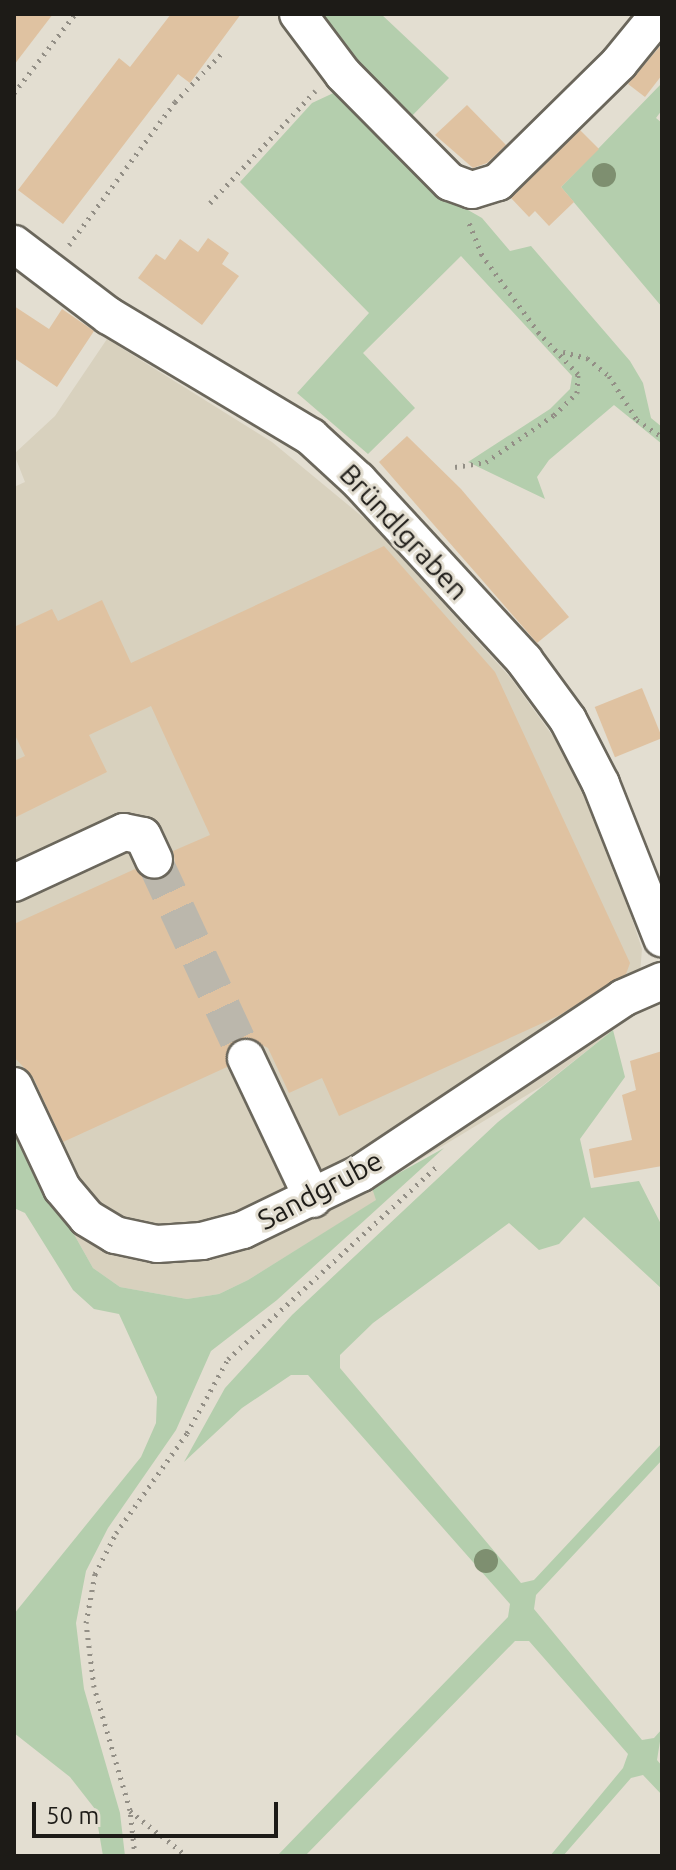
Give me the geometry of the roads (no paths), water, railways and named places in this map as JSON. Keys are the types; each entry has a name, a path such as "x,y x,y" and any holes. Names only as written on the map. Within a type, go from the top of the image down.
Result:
{"street":[{"path":"298,14 343,74 450,182 472,190 498,182 619,63 659,14"},
{"name":"Bründlgraben","path":"14,244 109,316 311,437 358,480 483,615 568,720 601,784 662,938"},
{"path":"14,883 124,832 143,836 154,860"},
{"name":"Sandgrube","path":"14,1086 62,1188 87,1218 115,1235 157,1244 202,1241 313,1199 417,1137 503,1075 623,998 662,981"},
{"path":"246,1058 313,1199"}],"tunnel":[{"path":"154,860 246,1058"}]}
